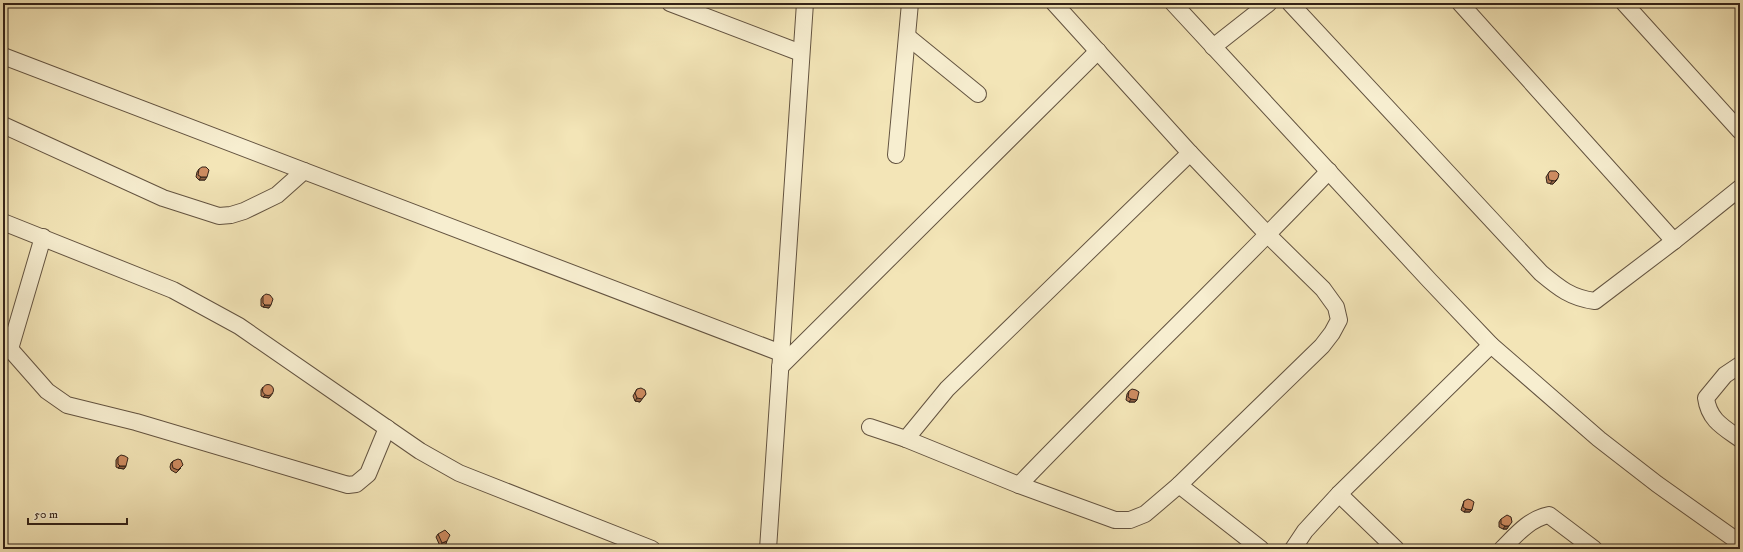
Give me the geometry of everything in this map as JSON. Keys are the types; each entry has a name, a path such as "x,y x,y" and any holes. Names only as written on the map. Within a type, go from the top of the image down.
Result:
{"street":[{"path":"670,3 801,53"},
{"path":"768,549 805,3"},
{"path":"896,155 910,3"},
{"path":"870,427 906,439 1019,485 1115,520 1130,520 1144,514 1179,485 1322,346 1332,333 1339,320 1336,307 1323,289 1268,235 1190,153 1054,3"},
{"path":"1174,3 1213,47 1491,345 1605,443 1657,484 1740,543"},
{"path":"1213,47 1269,3"},
{"path":"1290,3 1541,273 1563,290 1580,299 1595,301 1674,241 1740,188"},
{"path":"1460,3 1674,241"},
{"path":"1624,3 1740,131"},
{"path":"908,37 978,94"},
{"path":"780,360 1098,51"},
{"path":"3,56 304,171 780,360"},
{"path":"3,125 163,198 219,216 231,215 244,211 277,195 304,171"},
{"path":"906,439 947,389 1190,153"},
{"path":"1019,485 1125,376 1268,235 1329,171"},
{"path":"3,222 173,290 239,326 436,461 459,474 652,549"},
{"path":"43,237 7,348 56,399 67,405 136,422 348,485 356,484 368,474 387,428"},
{"path":"1292,549 1305,531 1339,494 1491,345"},
{"path":"1740,365 1725,375 1706,398 1708,410 1713,418 1740,439"},
{"path":"1179,485 1261,549"},
{"path":"1339,494 1396,549"},
{"path":"1502,549 1532,520 1549,515 1594,549"}],"building":[{"path":"206,167 209,170 207,177 201,177 198,175 199,169"},
{"path":"1550,171 1556,171 1559,174 1555,181 1549,180 1548,174"},
{"path":"266,294 270,295 273,299 271,305 265,305 263,303 263,296"},
{"path":"266,385 270,385 272,386 272,394 266,395 263,392 263,388"},
{"path":"641,388 645,390 646,394 642,399 637,398 635,393 637,389"},
{"path":"1132,389 1139,392 1137,400 1128,397 1129,391"},
{"path":"121,455 128,458 126,466 120,466 118,464 118,457"},
{"path":"178,459 181,460 183,465 178,470 173,468 172,464 173,461"},
{"path":"1468,499 1474,502 1472,510 1463,507 1464,501"},
{"path":"1507,515 1511,517 1512,522 1509,526 1505,526 1501,524 1501,519"},
{"path":"445,530 450,535 447,541 442,543 438,534"}]}
